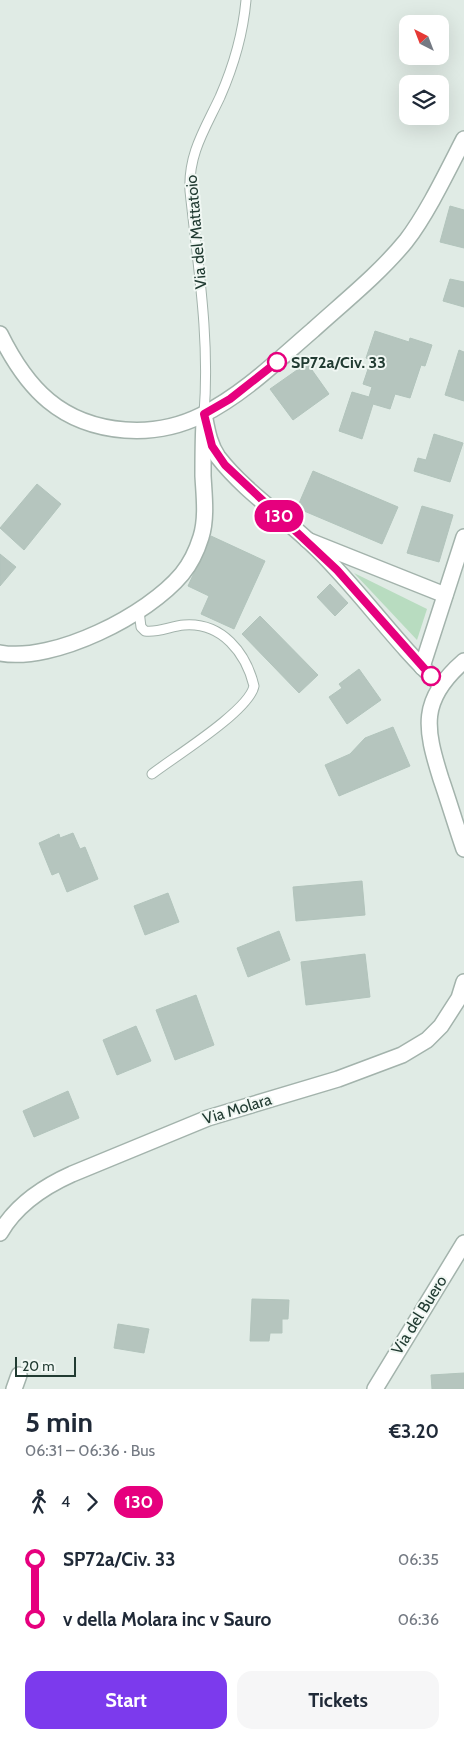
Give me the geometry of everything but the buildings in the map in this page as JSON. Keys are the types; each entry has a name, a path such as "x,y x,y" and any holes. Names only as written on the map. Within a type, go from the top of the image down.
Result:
{"street":[{"path":"0,334 11,356 34,387 56,407 85,422 109,428 141,430 178,424 204,414 230,399 260,376 373,276 407,240 464,139"},
{"path":"204,414 210,440 219,457 254,494 307,539 337,570 422,667 441,685"},
{"path":"0,653 32,653 56,648 113,625 139,611 171,586 183,573 202,534 204,515 204,414"},
{"path":"422,667 464,538"},
{"path":"307,539 445,595"},
{"path":"464,661 441,685 430,710 428,732 464,849"},
{"name":"Via Molara","path":"0,1234 15,1213 33,1197 68,1176 208,1118 355,1073 409,1052 434,1034 448,1018 459,998 464,982"},
{"name":"Via del Buero","path":"375,1389 464,1243"},
{"path":"14,1389 19,1375"}],"lane":[{"name":"Via del Mattatoio","path":"204,414 207,355 190,191 190,170 198,140 236,56 244,25 246,0"},
{"path":"139,611 141,627 145,631 184,625 198,626 213,631 226,640 246,660 254,686 253,692 232,715 152,774"}],"green space":[{"path":"354,573 427,609 417,640"}],"bus line":[{"name":"130","path":"277,362 230,399 204,414 212,446 225,465 248,488 318,549 431,676"}],"place":[{"name":"SP72a/Civ. 33","path":"277,362"}]}
